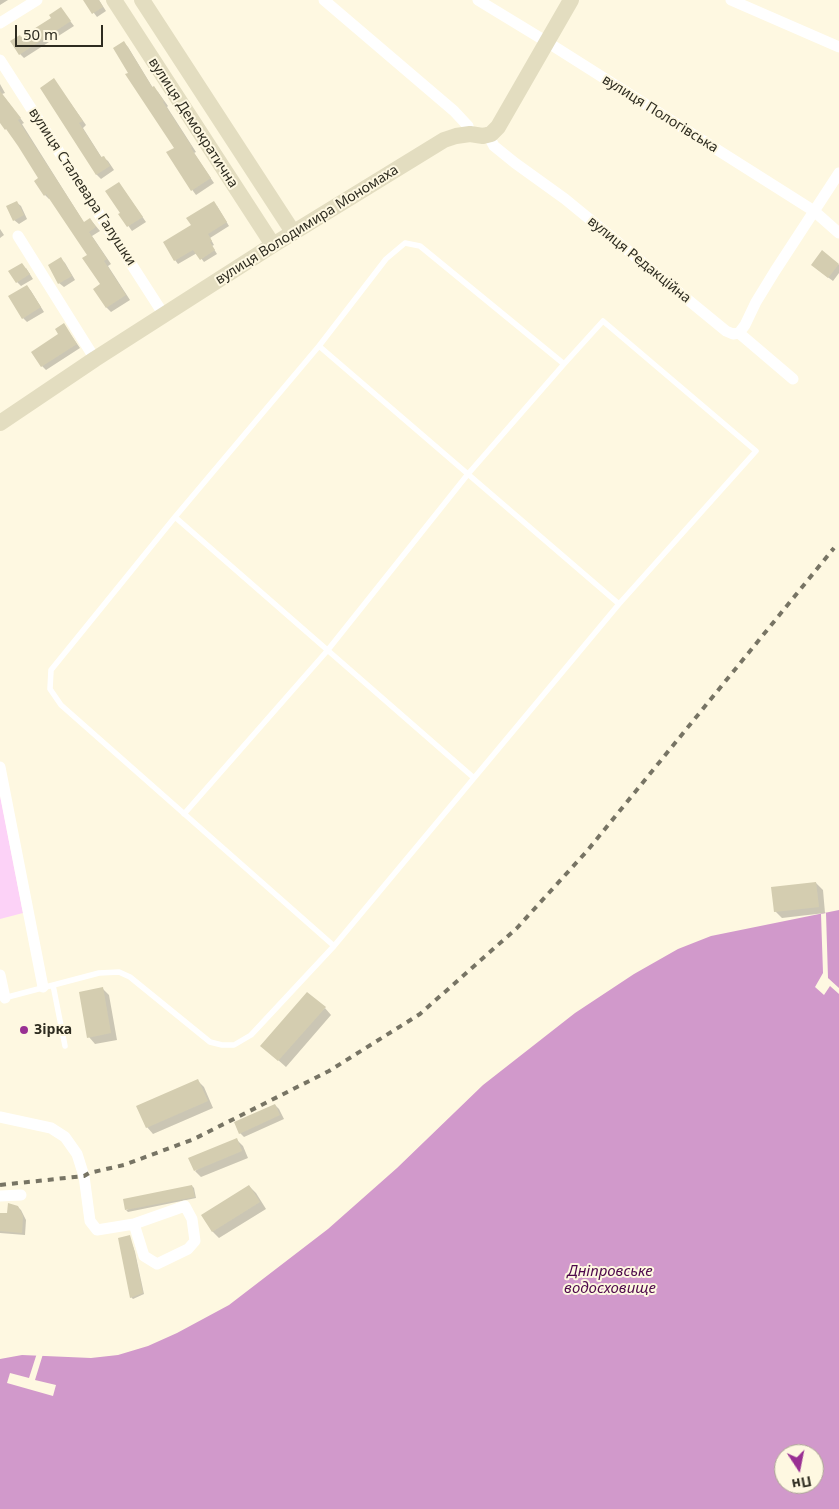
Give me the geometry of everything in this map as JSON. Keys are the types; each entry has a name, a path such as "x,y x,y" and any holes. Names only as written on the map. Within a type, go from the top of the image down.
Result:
{"street":[{"path":"0,23 37,0"},
{"name":"вулиця Демократична","path":"114,0 273,245"},
{"name":"вулиця Демократична","path":"142,0 293,232"},
{"path":"324,0 454,111 468,126 470,134"},
{"name":"вулиця Пологівська","path":"478,0 814,211 839,233"},
{"path":"488,136 498,127 571,0"},
{"path":"731,0 839,47"},
{"name":"вулиця Сталевара Галушки","path":"0,60 164,315"},
{"name":"вулиця Володимира Мономаха","path":"0,423 95,358 293,232 444,140 470,134 488,136"},
{"name":"вулиця Редакційна","path":"488,136 498,150 565,199 726,331 739,334 793,379"},
{"path":"739,334 745,326 756,302 839,173"},
{"path":"18,236 95,358"},
{"path":"0,767 48,986"},
{"path":"0,975 2,998"},
{"path":"0,1117 50,1128 65,1137 77,1154 84,1176 90,1221 97,1230 134,1224 185,1206 192,1219 195,1241 188,1249 156,1264 144,1256 134,1224"},
{"path":"0,1196 21,1195"}],"lane":[{"path":"334,946 61,705 50,689 51,670 175,517 319,346 386,259 405,243 420,246 564,364"},
{"path":"2,998 98,973 120,972 130,977 210,1042 234,1046 251,1034 334,946 619,604 756,451 603,321 468,474 327,650 184,814"},
{"path":"319,346 619,604"},
{"path":"175,517 474,778"},
{"path":"48,986 65,1046"}],"shaded area":[{"path":"0,795 23,913 0,919"}],"water":[{"name":"Дніпровське водосховище","path":"839,910 839,1509 0,1509 0,1359 22,1355 91,1358 118,1355 148,1346 177,1333 229,1305 328,1229 397,1168 483,1085 575,1013 634,974 678,949 711,936"}],"pier":[{"path":"826,913 828,978 839,988 839,994 830,986 824,995 815,987 823,973 821,914"},
{"path":"37,1353 43,1354 35,1380 56,1385 53,1396 7,1383 10,1373 29,1378"}],"building":[{"path":"83,0 99,0 103,7 92,14"},
{"path":"61,7 71,21 19,55 10,41 20,35 21,37 51,18 49,15"},
{"path":"124,41 152,87 154,86 164,101 211,178 191,191 166,152 174,148 125,74 128,73 113,48"},
{"path":"54,78 83,121 79,123 101,157 104,156 110,166 96,175 40,88"},
{"path":"0,91 21,118 18,120 84,222 90,218 96,227 89,232 107,259 104,261 126,295 106,308 93,289 100,284 82,258 87,255 46,194 44,196 34,181 38,178 18,146 0,123"},
{"path":"119,182 143,217 127,227 105,191"},
{"path":"17,201 24,215 13,221 6,206"},
{"path":"214,201 227,222 208,234 215,250 200,260 193,250 174,261 163,242 191,225 186,218"},
{"path":"822,250 839,264 828,278 811,265"},
{"path":"61,257 72,276 58,284 48,265"},
{"path":"22,263 30,274 16,283 8,271"},
{"path":"27,285 41,307 22,319 8,296"},
{"path":"64,323 77,344 41,367 31,352 58,334 55,329"},
{"path":"816,882 819,907 774,912 771,887"},
{"path":"103,987 111,1033 87,1038 79,992"},
{"path":"307,992 326,1007 278,1061 260,1046"},
{"path":"198,1079 208,1101 146,1128 136,1106"},
{"path":"275,1104 280,1115 239,1134 234,1122"},
{"path":"237,1138 242,1151 194,1171 188,1158"},
{"path":"192,1185 195,1197 125,1210 123,1199"},
{"path":"249,1185 260,1202 212,1232 201,1215"},
{"path":"8,1203 18,1206 23,1216 22,1233 0,1231 0,1213 7,1213"},
{"path":"130,1235 143,1293 130,1298 118,1238"}],"railway":[{"path":"0,1185 84,1176 89,1173 124,1165 194,1139 329,1071 420,1014 517,928 587,851 834,548"}],"place":[{"name":"Зірка","path":"24,1030"}]}
